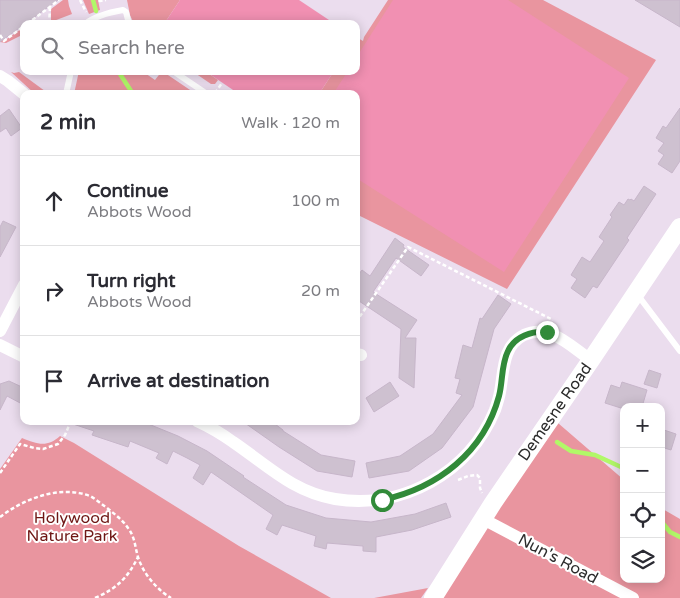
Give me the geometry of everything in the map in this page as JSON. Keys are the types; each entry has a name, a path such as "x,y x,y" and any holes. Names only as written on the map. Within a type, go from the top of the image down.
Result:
{"street":[{"path":"0,76 20,91"},
{"name":"Demesne Road","path":"433,598 492,503 680,227"},
{"path":"0,331 20,293"},
{"path":"206,425 303,490 334,499 366,501 398,496 427,484 447,472 460,462 480,437 495,409 500,394 504,362 508,351 518,339 531,333 555,334 591,360"},
{"path":"0,345 20,355"},
{"name":"Nun's Road","path":"483,519 632,598"}],"lane":[{"path":"92,20 112,12 124,10 128,20"},
{"path":"67,90 70,75"},
{"path":"179,75 201,90"},
{"path":"636,293 680,351"}],"path":[{"path":"32,20 59,0"},
{"path":"80,0 86,20"},
{"path":"99,0 106,0"},
{"path":"49,20 50,7"},
{"path":"0,35 4,40 20,29"},
{"path":"218,90 222,83"},
{"path":"360,316 408,247 552,319 555,334"},
{"path":"0,473 20,444 43,449 58,444 65,436 69,425"},
{"path":"447,472 458,481 468,476 477,475 480,478 480,488 485,499 492,503"},
{"path":"0,516 27,501 48,493 70,492 91,497 120,518 130,529 136,544 138,557 153,584 171,598"},
{"path":"95,598 106,593 124,580 138,557"}],"green space":[{"path":"63,0 68,0 72,14 51,20 51,9"},
{"path":"83,0 98,0 100,10 89,14"},
{"path":"127,0 180,0 167,20 132,20"},
{"path":"388,0 543,0 656,60 507,289 360,216 360,90 322,90 331,75 360,75 360,39 363,41"},
{"path":"20,30 20,36 6,43 0,42 0,36 4,41"},
{"path":"11,72 19,72 20,75 23,75 44,90 31,90"},
{"path":"78,75 148,75 155,80 159,75 168,75 190,90 75,90"},
{"path":"198,75 211,75 218,80 215,84 211,84"},
{"path":"551,417 620,477 620,583 665,583 665,510 680,519 680,598 433,598"},
{"name":"Holywood Nature Park","path":"60,436 239,546 331,598 0,598 0,469 22,438 42,444 51,442"},
{"path":"428,588 421,598 374,598"}],"shaded area":[{"path":"180,0 299,0 329,20 167,20"},
{"path":"393,0 508,0 629,78 504,272 360,181 360,90 336,90 345,75 360,75 360,52"},
{"path":"211,75 331,75 322,90 233,90"}],"building":[{"path":"0,0 58,0 30,20 20,20 20,28 0,42"},
{"path":"635,0 680,0 680,27"},
{"path":"680,108 680,161 672,173 658,164 664,155 658,151 664,143 656,138 663,126 666,128"},
{"path":"9,109 20,125 20,129 11,136 6,128 0,132 0,116"},
{"path":"644,186 656,194 627,238 629,240 597,288 593,286 585,298 571,288 577,279 571,275 582,257 590,262 604,241 599,237 619,202 624,205 628,199 634,201"},
{"path":"3,221 16,227 0,257 0,227"},
{"path":"395,238 404,245 403,247 429,265 421,276 396,258 373,292 417,320 405,338 416,338 414,388 399,378 401,329 360,302 360,273 362,270 370,276"},
{"path":"498,295 511,304 494,329 473,407 442,448 409,471 369,478 366,463 400,456 433,434 462,395 456,393 460,379 455,378 463,345 472,348 480,318 482,319"},
{"path":"649,370 661,374 657,388 644,384"},
{"path":"9,381 20,386 20,403 7,396 0,410 0,384"},
{"path":"390,382 399,396 374,412 366,398"},
{"path":"622,382 647,390 643,403 620,403 620,408 605,403 611,385 620,388"},
{"path":"76,425 151,425 207,451 286,505 326,518 371,522 415,514 446,503 451,517 412,530 376,537 376,552 363,551 363,546 327,543 326,549 314,546 316,536 282,525 277,535 266,529 273,515 211,472 203,485 193,478 200,465 187,458 173,451 167,464 156,458 159,453 130,441 128,447 92,435 94,431"},
{"path":"248,425 276,425 321,455 355,461 352,477 317,471"},
{"path":"665,430 676,434 671,450 665,448"}],"waterway":[{"path":"93,0 96,11"},
{"path":"121,75 130,90"},
{"path":"557,442 571,451 595,455 620,467"},
{"path":"665,526 670,532 680,537"}],"route":[{"path":"382,500 413,491 441,476 460,462 480,437 495,409 500,394 504,362 512,344 524,335 547,332"}]}
